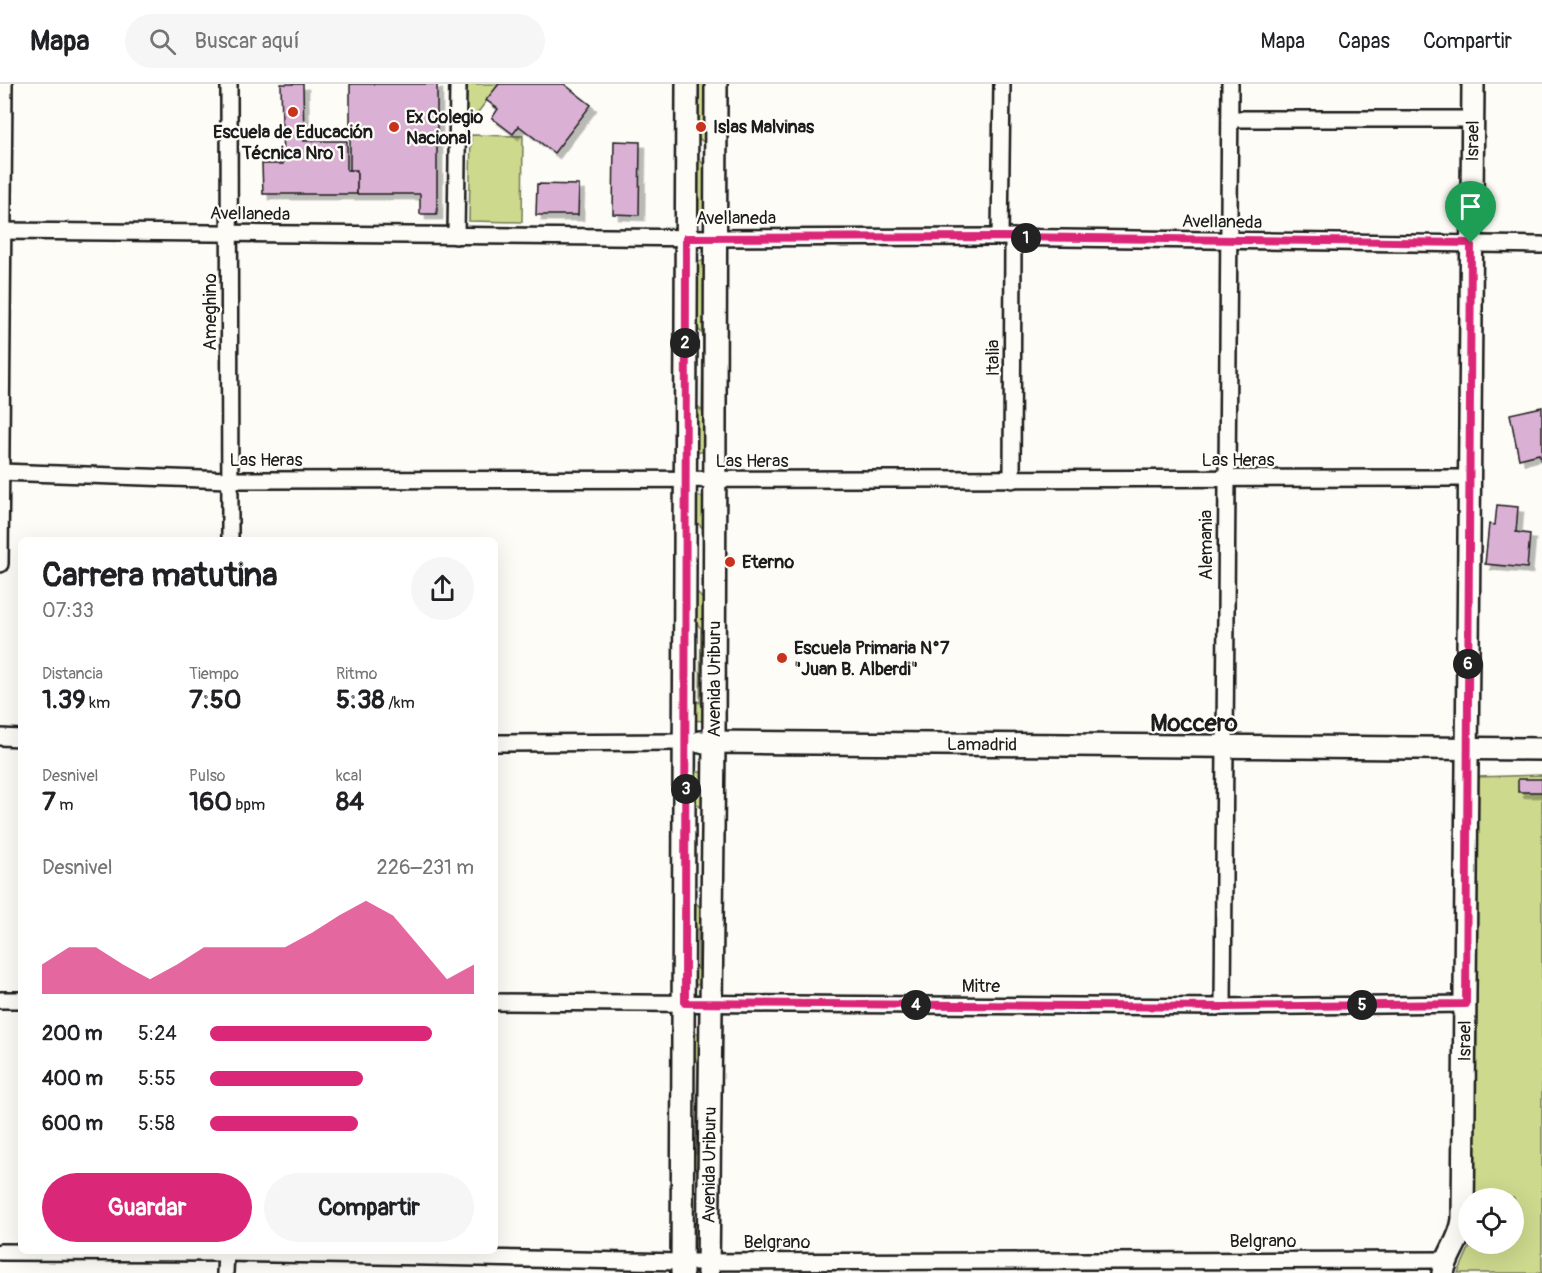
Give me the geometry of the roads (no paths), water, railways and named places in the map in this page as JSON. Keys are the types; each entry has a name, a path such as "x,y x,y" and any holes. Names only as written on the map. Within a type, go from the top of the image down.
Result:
{"main road":[{"name":"Avenida Uriburu","path":"682,1267 685,1003 687,84"},
{"name":"Avenida Uriburu","path":"708,1267 714,742 716,84"},
{"name":"Israel","path":"1445,1267 1462,1232 1463,1219 1473,84"},
{"name":"Lamadrid","path":"686,742 1542,749"}],"street":[{"path":"0,564 4,84"},
{"name":"Ameghino","path":"230,84 230,537"},
{"path":"456,236 458,84"},
{"name":"Italia","path":"1002,84 1012,480"},
{"name":"Alemania","path":"1223,1007 1230,84"},
{"path":"1230,119 1473,119"},
{"name":"Avellaneda","path":"2,231 686,238 1007,237 1542,245"},
{"name":"Las Heras","path":"1,472 230,480 1468,478"},
{"path":"0,737 18,738"},
{"name":"Lamadrid","path":"498,743 686,742"},
{"path":"0,1000 18,999"},
{"name":"Mitre","path":"498,1002 1223,1007 1466,1004"},
{"name":"Belgrano","path":"0,1252 18,1252"},
{"path":"225,1273 226,1254"},
{"name":"Belgrano","path":"452,1254 682,1267 1445,1267"}],"place":[{"name":"Escuela de Educación Técnica Nro 1","path":"293,112"},
{"name":"Ex Colegio Nacional","path":"394,127"},
{"name":"Islas Malvinas","path":"701,127"},
{"name":"Eterno","path":"730,562"},
{"name":"Escuela Primaria N°7 \"Juan B. Alberdi\"","path":"782,658"}],"district":[{"name":"Moccero","path":"1194,723"}]}
